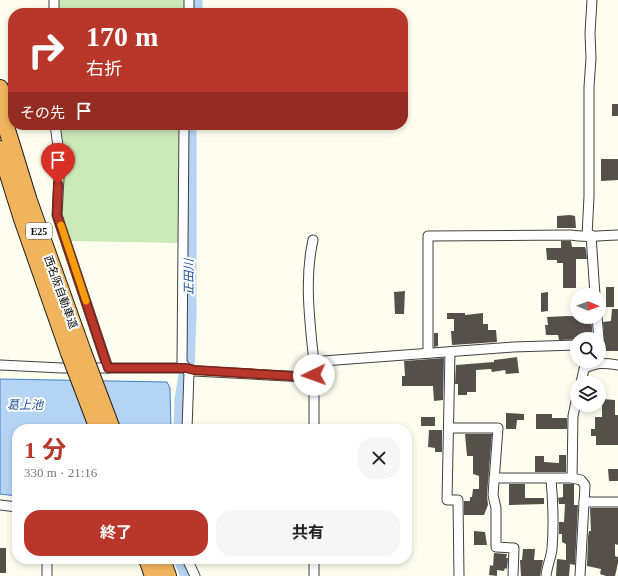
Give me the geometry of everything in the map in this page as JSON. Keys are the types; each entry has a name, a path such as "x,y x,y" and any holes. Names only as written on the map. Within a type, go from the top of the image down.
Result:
{"highway":[{"path":"0,88 8,119"},
{"name":"西名阪自動車道","path":"0,107 76,352 97,424"},
{"path":"11,130 29,201"},
{"name":"西名阪自動車道","path":"0,149 22,219 76,352 110,424"},
{"path":"0,167 22,219"},
{"path":"149,564 153,576"},
{"path":"164,564 168,576"}],"street":[{"path":"592,0 590,33 592,58 589,87 589,236 594,288"},
{"path":"56,130 60,160 57,215 108,368"},
{"path":"184,130 182,362 189,373 187,424"},
{"path":"428,353 428,236 618,235"},
{"path":"313,240 309,259 310,326 314,363 314,424"},
{"path":"314,363 513,347 570,345"},
{"path":"450,352 447,500 458,500 459,576"},
{"path":"606,361 618,365"},
{"path":"0,365 62,368 186,368 194,370 306,377 314,375"},
{"path":"572,478 574,412"},
{"path":"449,428 498,428 492,495 496,508 496,547 514,548 513,576"},
{"path":"494,478 572,478 581,480 585,485 580,576"},
{"path":"546,576 552,549 554,506 551,479"},
{"path":"584,502 618,502"},
{"path":"0,505 12,506"},
{"path":"47,564 47,576"},
{"path":"189,564 195,576"},
{"path":"314,564 314,576"}],"green space":[{"path":"59,0 188,0 187,8 60,8"},
{"path":"59,130 182,130 179,243 70,241 62,212"}],"water":[{"name":"葛上池","path":"0,379 167,382 170,388 171,424 12,424 12,495 0,494"}],"building":[{"path":"612,104 618,104 618,116 612,116"},
{"path":"601,159 618,159 618,180 601,181"},
{"path":"557,216 575,216 576,228 557,228"},
{"path":"561,241 571,241 572,247 585,247 587,259 576,259 576,288 563,288 563,263 557,263 557,260 547,260 546,248 561,248"},
{"path":"614,287 614,307 606,307 606,288"},
{"path":"405,291 404,314 395,314 394,292"},
{"path":"548,292 548,311 541,312 541,293"},
{"path":"612,309 618,309 618,351 606,351 606,332 604,332 603,324 611,321"},
{"path":"447,313 465,313 465,315 483,313 483,324 488,324 488,330 496,330 497,342 452,345 451,331 454,331 454,319 447,319"},
{"path":"570,316 570,324 592,324 592,332 570,332 570,340 559,340 558,335 546,335 545,325 548,325 547,317"},
{"path":"434,333 438,333 438,346 434,347"},
{"path":"517,357 519,373 506,374 505,370 492,372 491,369 476,370 476,392 467,392 467,395 458,395 458,384 455,384 456,365 494,362 494,360"},
{"path":"444,358 443,400 434,401 433,386 402,386 402,376 405,376 404,361"},
{"path":"606,399 615,400 615,415 618,415 618,445 596,445 596,436 591,436 591,429 595,429 595,417 602,417 602,412 606,412"},
{"path":"506,413 524,414 524,420 517,420 516,429 506,429"},
{"path":"536,414 552,414 552,418 567,418 567,429 536,429"},
{"path":"421,417 435,417 435,426 421,426"},
{"path":"429,430 442,430 442,452 435,452 435,448 428,447"},
{"path":"465,434 492,434 487,495 488,505 484,515 464,515 464,501 470,501 473,489 479,489 479,476 473,474 473,456 467,456"},
{"path":"559,455 566,455 566,472 535,472 535,456 544,456 544,462 559,463"},
{"path":"608,469 618,469 618,481 609,481"},
{"path":"509,484 525,484 525,498 544,498 544,504 509,505"},
{"path":"563,484 574,484 574,505 578,505 575,565 570,564 569,576 556,576 557,559 566,560 566,544 562,542 562,534 559,534 559,522 564,522 565,504 559,504 558,498 563,497"},
{"path":"590,508 618,508 618,545 615,544 615,556 618,557 618,563 615,576 600,574 601,569 587,566 588,537 589,531 591,531"},
{"path":"474,531 485,532 487,545 474,545"},
{"path":"0,548 6,548 6,573 0,573"},
{"path":"523,549 535,549 534,560 543,560 540,576 521,576 520,560 522,560"},
{"path":"494,553 507,554 506,558 508,558 507,569 505,568 504,571 497,570 497,576 489,575 490,565 493,566"}],"waterway":[{"name":"正田川","path":"195,0 195,8"},
{"name":"正田川","path":"181,424 182,399 187,370 189,317 189,130"},
{"name":"正田川","path":"183,564 188,576"}],"slow traffic":[{"path":"61,225 86,301"}],"route":[{"path":"58,184 57,215 108,368 186,368 194,370 306,377 314,375"}]}
